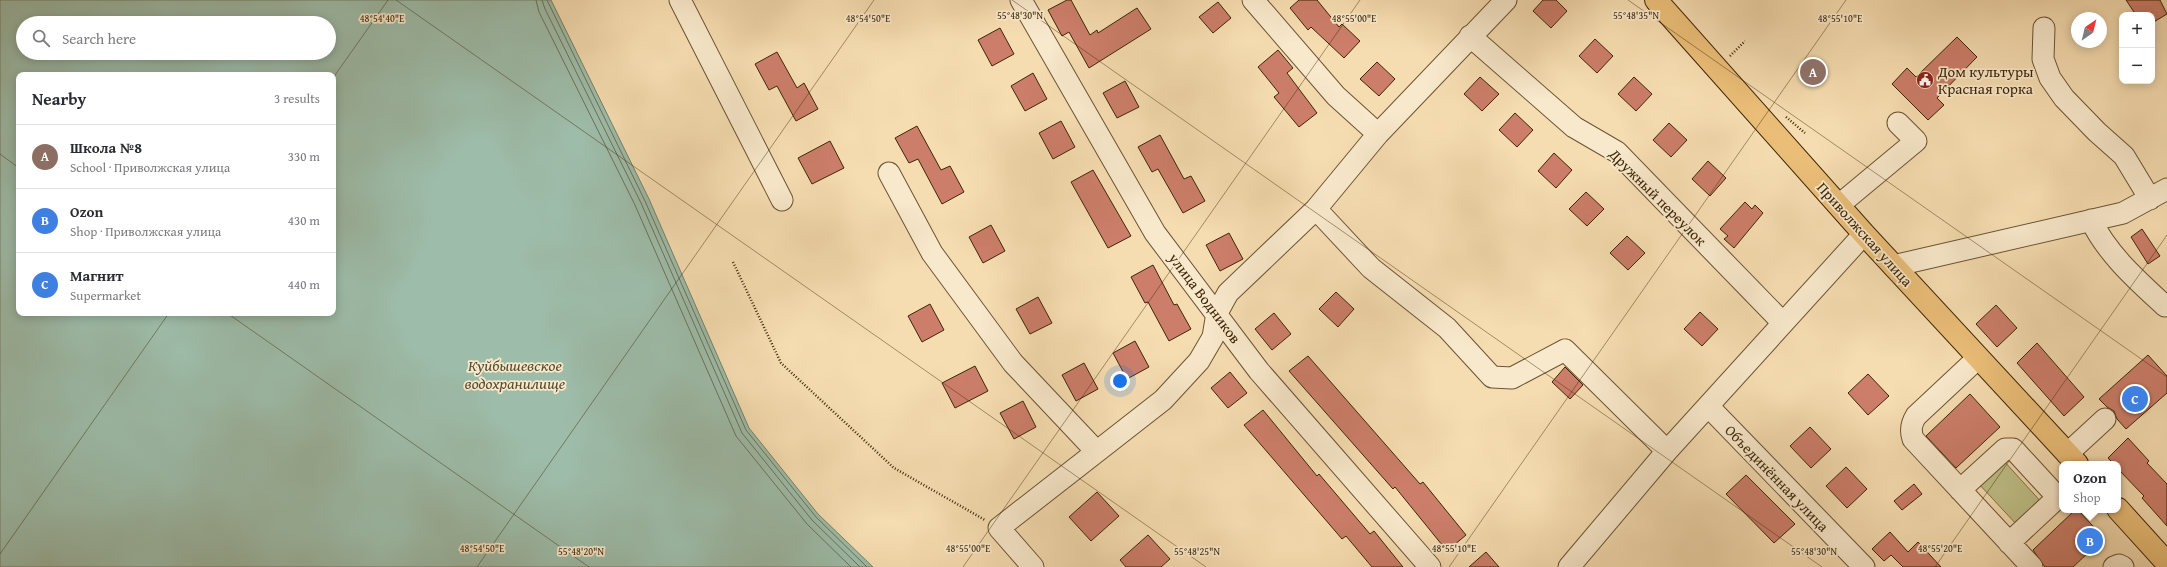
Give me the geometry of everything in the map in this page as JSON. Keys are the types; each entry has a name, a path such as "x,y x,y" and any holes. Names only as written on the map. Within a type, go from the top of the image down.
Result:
{"main road":[{"name":"Приволжская улица","path":"1656,0 1893,266 2072,459"},
{"path":"2121,512 2167,563"}],"street":[{"path":"680,0 782,200"},
{"name":"улица Водников","path":"1021,0 1156,232 1259,371 1430,567"},
{"path":"1253,0 1336,96 1378,134"},
{"path":"1033,567 999,528 1163,400 1199,361 1213,337 1217,313 1228,293 1316,209 1378,134 1506,0"},
{"path":"1893,266 2123,213 2158,194 2124,156 2096,132 2064,98 2050,78 2043,59 2044,28"},
{"name":"Дружный переулок","path":"1470,36 1574,127 1617,152 1782,322"},
{"path":"1839,205 1916,141 1898,123"},
{"path":"889,174 932,254 1013,363 1096,451"},
{"path":"1316,209 1371,268 1447,328 1492,377 1512,378 1565,350 1667,451"},
{"path":"2091,220 2099,236 2139,282 2165,306"},
{"path":"1569,567 1667,451 1782,322 1864,234"},
{"path":"1978,358 1916,416 1911,426 1912,439 2032,567"},
{"name":"Объединённая улица","path":"1708,406 1864,567"},
{"path":"2072,459 2105,420"},
{"path":"1960,490 2005,449 2013,450 2017,453 2052,491 2055,498 2010,542"},
{"path":"2114,567 2119,565 2123,567"}],"path":[{"path":"733,262 781,363 894,468 999,528"}],"green space":[{"path":"2003,460 2043,504 2018,526 1978,483"}],"water":[{"name":"Куйбышевское водохранилище","path":"0,0 551,0 649,199 749,428 818,514 873,567 0,567"}],"building":[{"path":"1067,0 1071,0 1090,35 1097,30 1098,33 1137,8 1151,29 1089,68 1069,32 1062,36 1048,10"},
{"path":"1299,0 1317,0 1339,27 1342,24 1360,41 1344,58 1311,27 1308,30 1290,8"},
{"path":"1543,0 1556,0 1567,11 1551,28 1533,11"},
{"path":"2126,0 2160,0 2167,14 2155,21 2155,12 2134,12"},
{"path":"1218,2 1231,18 1213,33 1199,17"},
{"path":"1000,28 1014,54 992,66 978,40"},
{"name":"Дом культуры Красная горка","path":"1957,37 1977,57 1937,98 1944,105 1928,120 1892,84 1907,68 1916,77"},
{"path":"1595,39 1613,56 1597,73 1579,56"},
{"path":"1278,50 1293,68 1287,73 1317,113 1299,127 1274,97 1279,93 1258,67"},
{"path":"777,52 797,88 804,83 818,109 796,121 777,86 769,90 755,64"},
{"path":"1377,62 1395,79 1379,96 1360,79"},
{"path":"1033,73 1047,99 1025,111 1011,86"},
{"path":"1480,77 1499,94 1482,111 1464,94"},
{"path":"1634,77 1652,94 1636,111 1618,94"},
{"path":"1125,81 1139,107 1117,118 1103,93"},
{"path":"1515,113 1533,130 1517,147 1499,130"},
{"path":"1061,121 1075,147 1053,159 1039,133"},
{"path":"1669,123 1687,140 1671,157 1653,140"},
{"path":"917,126 941,170 950,166 964,192 942,204 918,159 909,163 895,138"},
{"path":"1160,135 1184,179 1191,176 1205,201 1183,213 1158,169 1152,172 1138,147"},
{"path":"830,141 844,168 812,184 798,158"},
{"path":"1554,153 1572,170 1556,188 1538,171"},
{"path":"1708,161 1726,178 1710,196 1692,179"},
{"path":"1093,170 1131,236 1108,248 1071,182"},
{"path":"1586,192 1604,209 1587,226 1569,209"},
{"path":"1745,202 1752,209 1755,205 1763,213 1734,248 1724,239 1728,236 1720,229"},
{"path":"991,225 1005,251 983,263 969,237"},
{"path":"2142,229 2160,256 2148,264 2131,237"},
{"path":"1229,233 1243,259 1220,271 1206,245"},
{"path":"1627,236 1645,253 1628,270 1610,253"},
{"path":"1153,265 1174,305 1177,304 1191,329 1169,341 1148,302 1145,303 1131,277"},
{"path":"1336,292 1354,309 1338,327 1319,309"},
{"path":"1038,297 1052,323 1030,334 1016,309"},
{"path":"930,304 944,330 922,342 908,316"},
{"path":"1996,305 2017,328 1997,347 1976,324"},
{"path":"1700,312 1718,329 1702,346 1684,329"},
{"path":"1274,313 1291,334 1272,350 1255,329"},
{"path":"1135,341 1149,367 1127,379 1113,353"},
{"path":"2037,343 2084,397 2064,416 2017,363"},
{"path":"2148,355 2167,376 2167,393 2126,429 2117,419 2114,411 2107,407 2099,399"},
{"path":"1308,356 1420,484 1423,482 1466,535 1447,551 1395,487 1393,489 1289,371"},
{"path":"1084,363 1098,389 1076,401 1062,375"},
{"path":"975,366 988,391 955,408 942,383"},
{"path":"1565,367 1583,385 1570,399 1552,382"},
{"path":"1230,372 1247,393 1228,408 1211,388"},
{"path":"1868,374 1889,396 1868,415 1848,393"},
{"path":"1970,394 2000,427 1956,468 1926,436"},
{"path":"1023,401 1036,427 1014,439 1000,413"},
{"path":"1263,410 1317,476 1319,474 1370,534 1374,531 1403,567 1372,567 1346,536 1342,539 1244,425"},
{"path":"1810,427 1831,449 1811,468 1790,446"},
{"path":"2128,438 2149,461 2147,463 2167,484 2167,526 2142,498 2144,496 2121,472 2121,461 2111,461 2108,458"},
{"path":"1846,467 1867,489 1847,508 1826,486"},
{"path":"1746,475 1795,524 1774,543 1726,494"},
{"path":"1914,484 1922,494 1902,510 1894,501"},
{"path":"1097,492 1119,516 1091,541 1069,517"},
{"path":"2072,513 2081,513 2104,538 2073,567 2045,567 2033,550"},
{"path":"1890,532 1908,552 1918,542 1941,567 1903,567 1891,555 1884,561 1872,549"},
{"path":"1148,535 1170,559 1161,567 1126,567 1120,560"},
{"path":"1486,552 1499,567 1469,567"}],"place":[{"name":"Школа №8","path":"1813,72"},
{"name":"Дом культуры Красная горка","path":"1925,80"},
{"name":"Магнит","path":"2135,399"},
{"name":"Ozon","path":"2090,541"}]}
